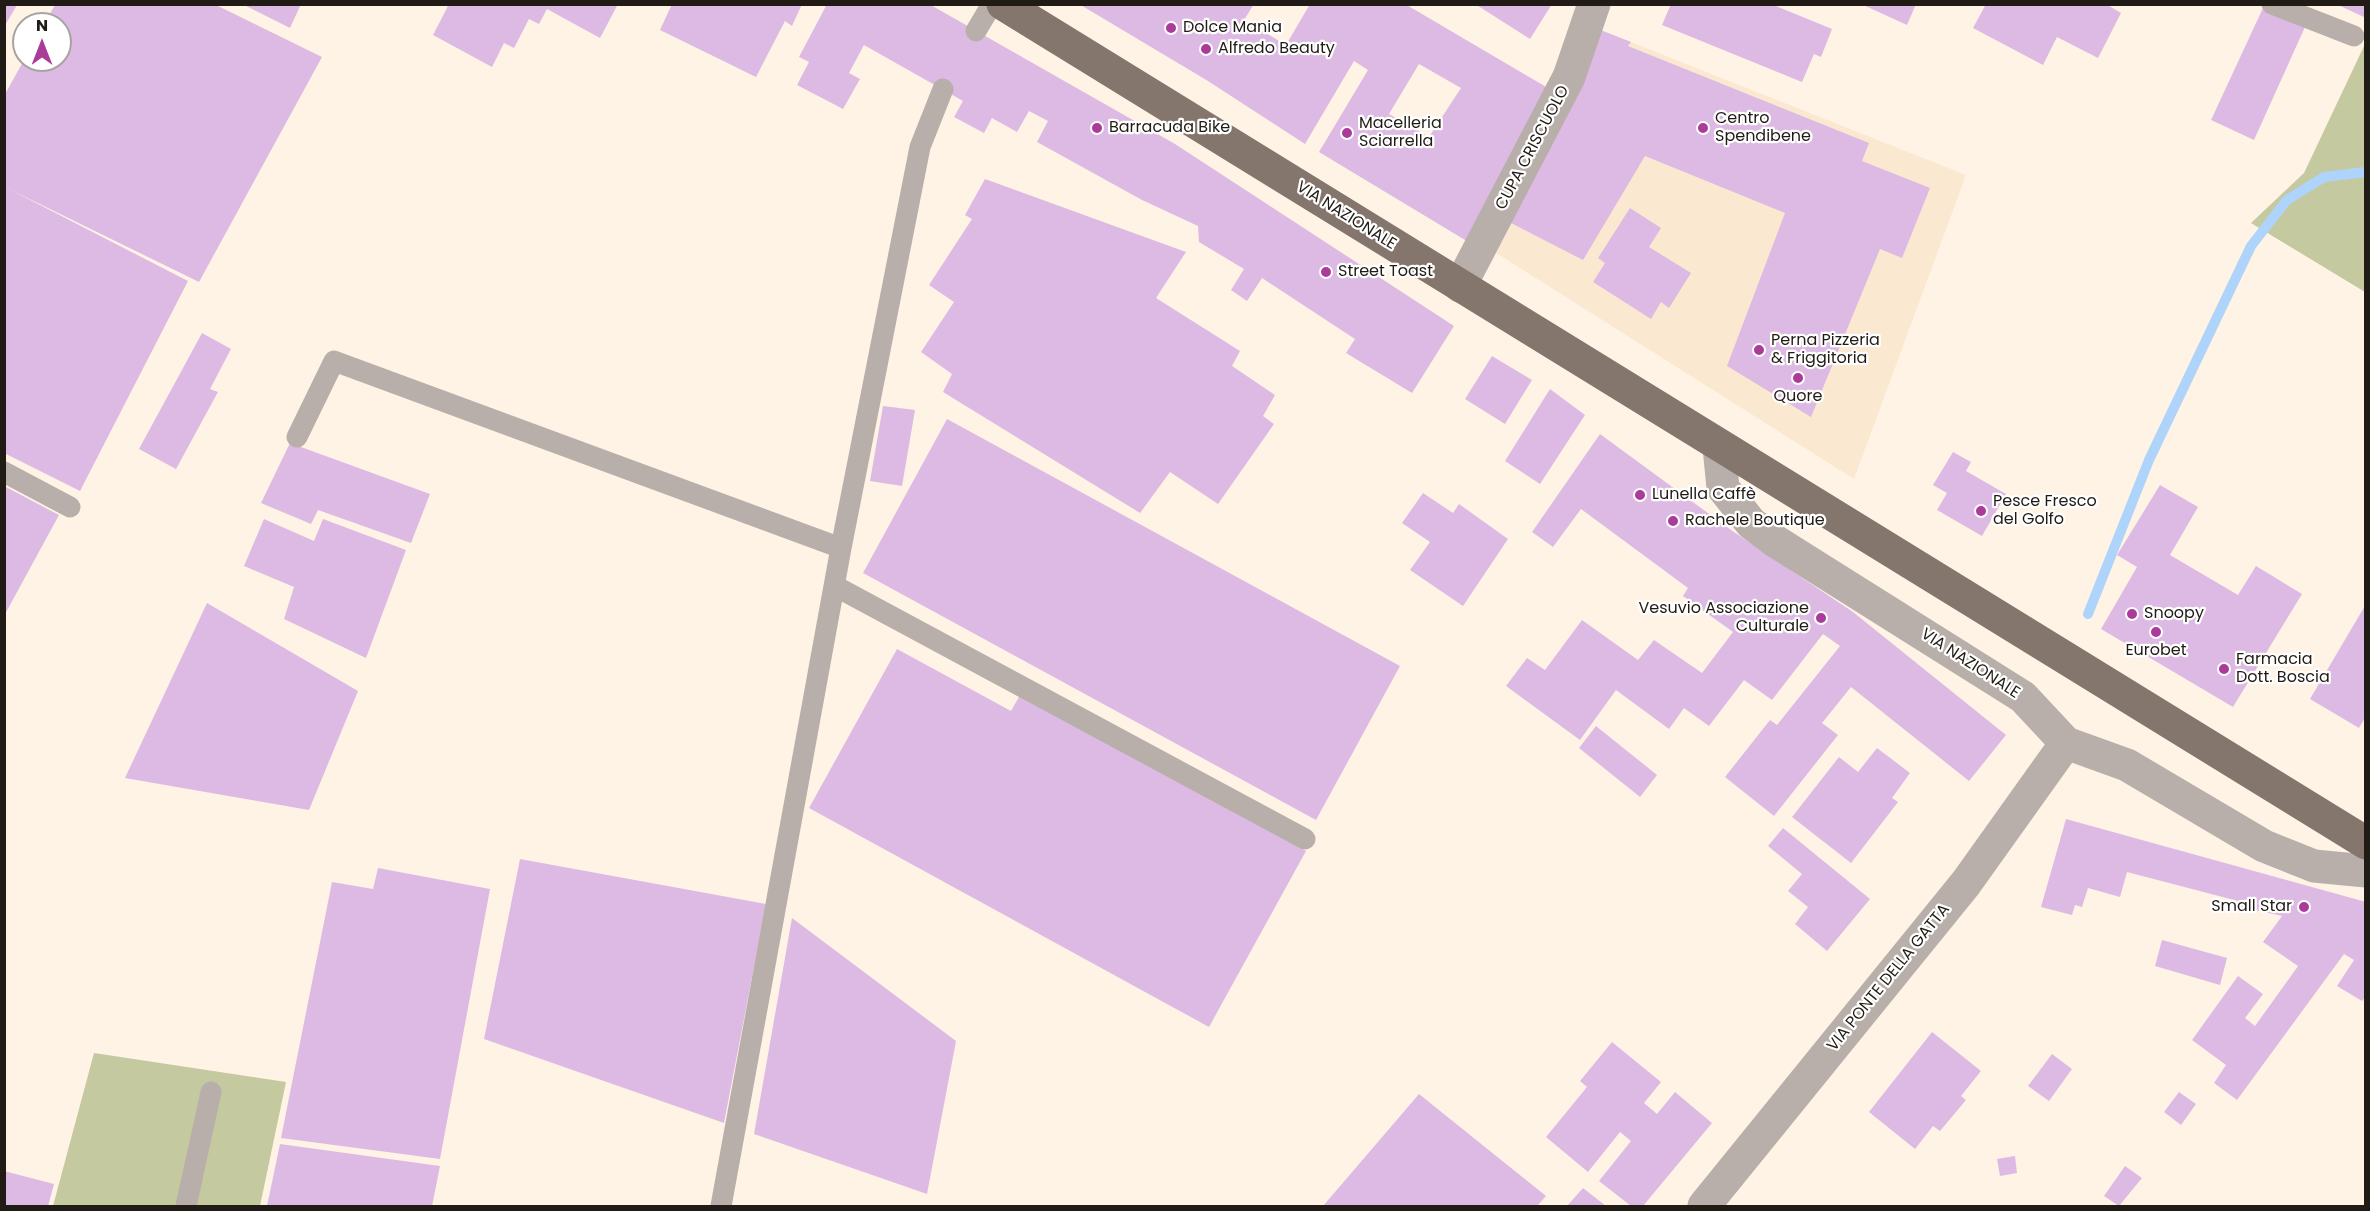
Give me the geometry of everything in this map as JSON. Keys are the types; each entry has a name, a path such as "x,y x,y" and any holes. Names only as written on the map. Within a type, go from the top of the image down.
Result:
{"main road":[{"name":"VIA NAZIONALE","path":"1003,4 2364,846"}],"street":[{"name":"CUPA CRISCUOLO","path":"1460,286 1569,77 1594,4"},
{"name":"VIA NAZIONALE","path":"1719,447 1724,488 1751,523 2023,698 2066,743 2127,765 2264,846 2314,866 2364,846"},
{"name":"VIA PONTE DELLA GATTA","path":"1704,1206 1966,883 2066,743"}],"lane":[{"path":"976,31 992,4"},
{"path":"2272,4 2354,36"},
{"path":"721,1206 841,548 920,147 943,89"},
{"path":"297,437 334,362 841,548"},
{"path":"4,472 70,507"},
{"path":"835,586 1305,839"},
{"path":"186,1206 211,1092"}],"shaded area":[{"path":"1598,29 1966,175 1854,479 1493,251"}],"green space":[{"path":"2365,44 2365,292 2251,223 2304,173"},
{"path":"94,1053 286,1082 260,1206 53,1206"}],"building":[{"path":"242,4 301,4 290,28"},
{"path":"449,4 618,4 600,38 547,9 539,24 529,19 514,48 504,43 492,67 433,35"},
{"path":"672,4 802,4 792,26 785,21 756,77 660,30"},
{"path":"827,4 929,4 1175,144 1454,326 1412,393 1346,353 1355,339 1262,278 1247,301 1231,290 1244,269 1199,242 1198,226 1142,200 1037,142 1048,121 1029,111 1017,132 992,118 984,133 954,117 963,101 864,45 849,73 860,79 843,109 797,85 809,62 799,57"},
{"path":"1079,4 1254,4 1244,20 1286,45 1310,4 1405,4 1553,91 1470,243 1319,152 1368,70 1354,61 1305,144 1208,81","holes":["1419,64 1461,88 1429,137 1389,114"]},
{"path":"1475,4 1552,4 1530,39"},
{"path":"1671,4 1771,4 1832,29 1821,57 1814,54 1802,82 1662,25"},
{"path":"1861,4 1916,4 1907,25"},
{"path":"1986,4 2106,4 2121,13 2098,58 2057,37 2043,65 1973,28"},
{"path":"2336,4 2366,4 2366,18"},
{"path":"4,5 17,5 12,12 4,27"},
{"path":"55,5 216,5 322,57 199,282 7,188 188,281 80,491 4,453 4,96 17,72 72,72 72,12 51,12"},
{"path":"2263,8 2305,27 2254,140 2211,120"},
{"path":"1598,29 1631,42 1628,46 1869,143 1862,161 1930,188 1902,258 1880,249 1811,417 1727,366 1785,213 1645,156 1583,260 1507,221"},
{"path":"985,179 1186,252 1156,298 1240,351 1232,366 1275,395 1263,416 1274,424 1218,504 1170,472 1140,513 943,392 952,374 921,352 954,302 929,285 972,219 965,215"},
{"path":"1630,208 1661,228 1649,247 1691,273 1669,308 1661,302 1651,319 1593,282 1605,263 1598,258"},
{"path":"202,333 231,349 210,389 218,392 176,469 139,449"},
{"path":"1492,356 1532,380 1505,424 1465,399"},
{"path":"1550,389 1585,415 1540,484 1505,461"},
{"path":"883,406 915,410 902,486 870,481"},
{"path":"947,419 1400,666 1316,820 863,573"},
{"path":"1600,434 1731,530 1853,612 2006,735 1969,781 1851,687 1822,723 1838,735 1774,816 1725,777 1770,720 1777,725 1840,646 1823,634 1772,700 1744,680 1709,726 1684,708 1669,729 1616,690 1580,740 1506,686 1527,658 1545,670 1582,620 1638,660 1654,640 1702,673 1733,632 1683,596 1688,588 1581,509 1553,547 1532,532"},
{"path":"290,443 430,494 411,543 318,510 311,524 261,503"},
{"path":"1953,452 1971,462 1966,471 2006,494 1982,536 1937,510 1947,493 1933,485"},
{"path":"2160,485 2198,507 2170,555 2238,595 2256,566 2302,594 2233,707 2101,629 2137,567 2117,555"},
{"path":"4,486 59,515 4,616"},
{"path":"1423,493 1453,513 1459,504 1508,539 1463,606 1410,570 1430,542 1402,523"},
{"path":"264,519 314,541 323,519 406,550 366,658 284,619 294,587 244,566"},
{"path":"207,603 358,691 309,810 125,778"},
{"path":"2366,604 2366,716 2359,728 2310,699"},
{"path":"897,649 1011,711 1020,695 1306,851 1209,1027 809,808"},
{"path":"1596,726 1657,775 1640,797 1579,748"},
{"path":"1877,748 1910,773 1892,798 1898,802 1851,863 1792,817 1839,757 1858,772"},
{"path":"2066,819 2366,902 2366,996 2362,1001 2337,986 2354,960 2344,954 2237,1100 2214,1083 2226,1065 2192,1040 2238,976 2263,994 2245,1018 2255,1026 2298,966 2263,942 2282,916 2237,906 2238,901 2127,872 2120,897 2088,888 2082,907 2075,905 2072,915 2041,907"},
{"path":"1783,828 1870,899 1827,951 1795,924 1808,907 1788,891 1802,874 1768,846"},
{"path":"520,859 766,904 724,1123 484,1039"},
{"path":"378,868 490,889 440,1159 281,1138 332,882 373,889"},
{"path":"792,918 956,1041 927,1194 754,1134"},
{"path":"2162,940 2227,958 2220,985 2155,966"},
{"path":"1932,1032 1981,1071 1961,1096 1966,1100 1940,1131 1933,1126 1915,1149 1869,1112"},
{"path":"1612,1042 1661,1082 1644,1103 1657,1114 1675,1092 1712,1123 1643,1206 1631,1206 1599,1181 1631,1141 1620,1132 1588,1172 1546,1137 1587,1087 1580,1081"},
{"path":"2052,1054 2072,1069 2049,1101 2028,1086"},
{"path":"2179,1092 2196,1104 2181,1125 2164,1112"},
{"path":"1419,1094 1546,1196 1537,1206 1323,1206"},
{"path":"280,1144 440,1166 432,1206 267,1206"},
{"path":"2015,1156 2017,1173 2000,1176 1997,1159"},
{"path":"2125,1166 2142,1178 2119,1206 2104,1196"},
{"path":"4,1171 54,1184 48,1206 4,1206"},
{"path":"1583,1188 1606,1206 1567,1206"}],"waterway":[{"path":"2088,614 2149,460 2251,246 2287,200 2324,177 2366,172"}],"place":[{"name":"Dolce Mania","path":"1171,28"},
{"name":"Alfredo Beauty","path":"1206,49"},
{"name":"Barracuda Bike","path":"1097,128"},
{"name":"Centro Spendibene","path":"1703,128"},
{"name":"Macelleria Sciarrella","path":"1347,133"},
{"name":"Street Toast","path":"1326,272"},
{"name":"Perna Pizzeria & Friggitoria","path":"1759,350"},
{"name":"Quore","path":"1798,378"},
{"name":"Lunella Caffè","path":"1640,495"},
{"name":"Pesce Fresco del Golfo","path":"1981,511"},
{"name":"Rachele Boutique","path":"1673,521"},
{"name":"Snoopy","path":"2132,614"},
{"name":"Vesuvio Associazione Culturale","path":"1821,618"},
{"name":"Eurobet","path":"2156,632"},
{"name":"Farmacia Dott. Boscia","path":"2224,669"},
{"name":"Small Star","path":"2304,907"}]}
